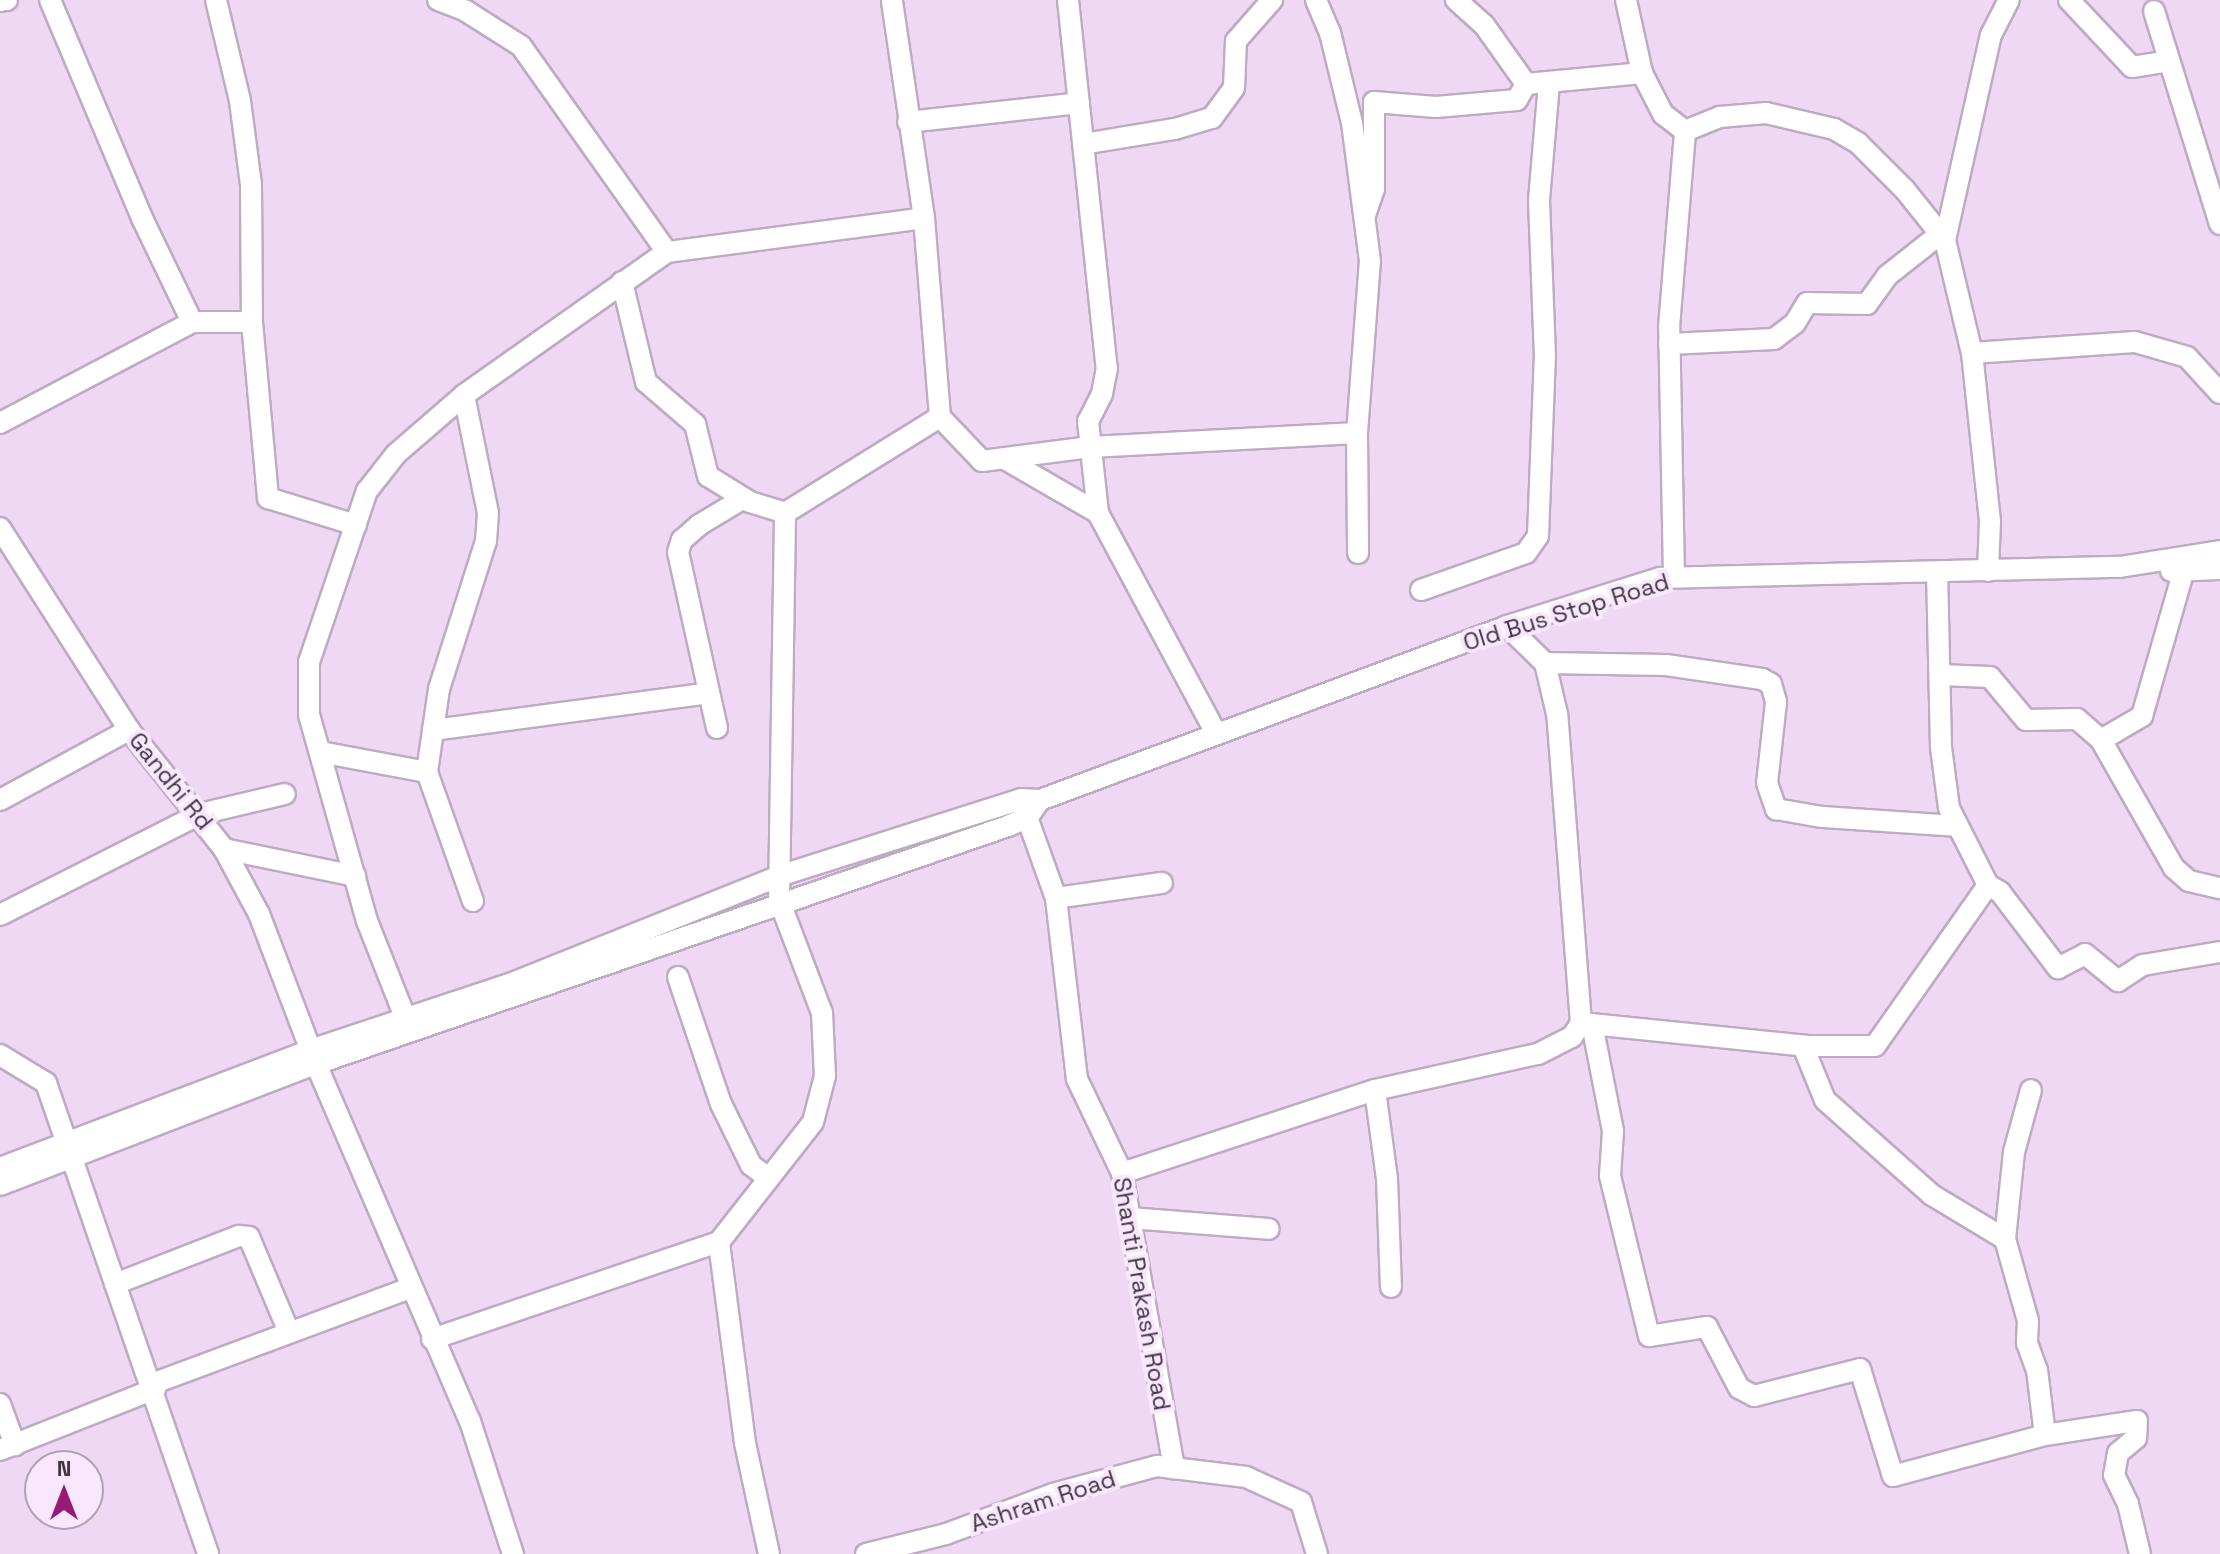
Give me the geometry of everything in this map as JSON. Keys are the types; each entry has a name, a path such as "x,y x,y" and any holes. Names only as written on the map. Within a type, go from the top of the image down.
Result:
{"street":[{"path":"0,1 7,0"},
{"path":"50,0 142,218 192,322"},
{"path":"216,0 240,101 251,184 252,322 268,498 356,525"},
{"path":"438,0 466,11 521,46 667,252"},
{"path":"892,0 924,218 940,417 982,461 1090,447 1357,433"},
{"path":"1068,0 1107,368 1102,394 1088,421 1098,513 1215,731"},
{"path":"1083,144 1175,129 1212,118 1234,88 1236,41 1272,0"},
{"path":"1316,0 1330,33 1352,123 1370,261 1357,433 1358,553"},
{"path":"1456,0 1484,25 1526,84"},
{"path":"1626,0 1642,73 1663,114 1685,131"},
{"path":"1669,344 1774,339 1795,323 1807,303 1867,304 1887,276 1942,237 1991,35 2009,0"},
{"path":"2069,0 2132,67 2168,61"},
{"path":"2154,11 2220,224"},
{"path":"1526,84 1642,73"},
{"path":"1364,219 1374,189 1374,102 1436,107 1517,100 1526,84"},
{"path":"1421,590 1526,553 1538,536 1545,357 1539,186 1549,84"},
{"path":"908,122 1079,103"},
{"path":"1685,131 1720,117 1766,113 1834,129 1858,143 1942,237 1972,353 1990,521 1988,571"},
{"path":"1674,577 1669,344 1685,131"},
{"path":"405,1017 355,876 309,715 309,662 367,491 381,470 464,395 667,252 924,218"},
{"path":"622,282 646,382 695,424 708,476 744,498 785,513"},
{"path":"0,423 192,322 252,322"},
{"path":"1972,353 2135,342 2187,357 2220,393"},
{"path":"464,395 488,513 486,541 439,689 427,772 473,901"},
{"path":"785,513 940,417"},
{"path":"1005,458 1098,513"},
{"path":"717,728 678,552 682,540 699,525 744,498"},
{"path":"432,1339 719,1242 813,1122 825,1076 822,1013 779,900 782,875 785,513"},
{"name":"Gandhi Rd","path":"0,528 129,730 200,814 224,849 259,914 313,1057 410,1288 470,1421 513,1554"},
{"name":"Old Bus Stop Road","path":"1029,806 1215,731 1507,626 1674,577 2120,567 2220,551"},
{"name":"Old Bus Stop Road","path":"2120,567 2146,573 2220,569"},
{"path":"2101,740 2142,716 2184,570"},
{"path":"1937,573 1941,747 1949,808 1988,885 2000,892 2058,968 2085,954 2118,981 2143,965 2220,952"},
{"path":"1507,626 1545,663 1562,752 1586,1023 1613,1131 1610,1176 1649,1336 1707,1327 1739,1388 1754,1396 1860,1369 1893,1476 2045,1435 2124,1420 2140,1428 2136,1438 2118,1453 2114,1475 2128,1504 2140,1554"},
{"path":"1545,663 1666,665 1762,679 1771,684 1776,702 1767,783 1776,809 1822,817 1957,826"},
{"path":"1941,675 1990,677 2026,720 2077,719 2101,740 2174,868 2189,881 2220,888"},
{"path":"433,730 709,693"},
{"path":"0,800 129,730"},
{"path":"320,752 427,772"},
{"path":"0,915 200,814 285,794"},
{"path":"0,1185 70,1150 313,1057 405,1017 507,985 782,875 1029,806"},
{"path":"313,1057 521,996 1029,806"},
{"name":"Shanti Prakash Road","path":"1029,806 1056,898 1077,1079 1122,1173 1174,1468"},
{"path":"224,849 355,876"},
{"path":"1056,898 1162,883"},
{"path":"1586,1023 1803,1046 1875,1046 1988,885"},
{"path":"678,977 721,1104 751,1165 768,1178"},
{"path":"1122,1173 1375,1090 1550,1050 1572,1037 1586,1023"},
{"path":"1803,1046 1825,1100 1932,1195 2005,1239"},
{"path":"0,1055 46,1083 153,1386 208,1554"},
{"path":"1375,1090 1387,1179 1391,1287"},
{"path":"2031,1090 2014,1152 2005,1239 2028,1321 2027,1343 2037,1370 2045,1435"},
{"path":"0,1168 70,1150"},
{"path":"1130,1218 1269,1229"},
{"path":"115,1284 239,1236 249,1237 289,1332"},
{"path":"719,1242 745,1443 769,1554"},
{"path":"0,1404 8,1448 153,1386 410,1288"},
{"name":"Ashram Road","path":"866,1554 946,1534 1116,1476 1157,1466 1246,1477 1301,1502 1317,1554"}]}
